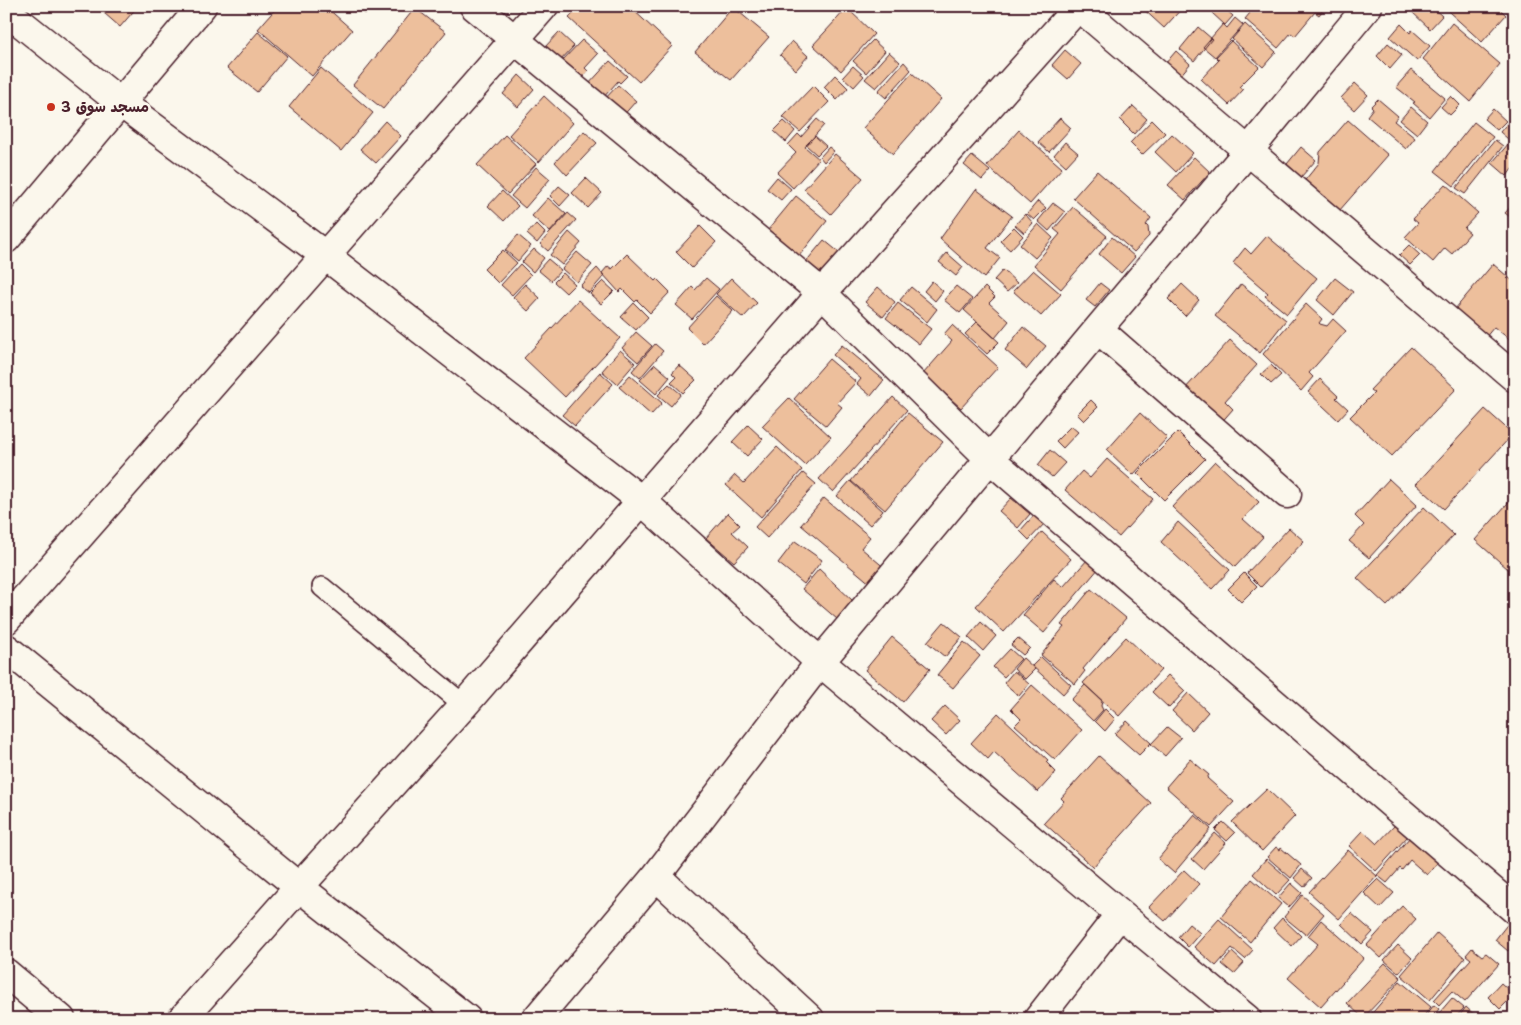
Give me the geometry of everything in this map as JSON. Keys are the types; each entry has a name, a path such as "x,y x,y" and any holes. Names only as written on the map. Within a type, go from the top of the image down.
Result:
{"street":[{"path":"6,239 202,6"},
{"path":"474,6 822,293 990,459 1515,910"},
{"path":"6,620 544,6"},
{"path":"182,1019 464,705 822,293 1078,6 1515,378"},
{"path":"536,1019 656,876 820,662 1368,6"},
{"path":"6,11 121,103 326,256 641,500 820,662 1247,1019"},
{"path":"1098,329 1287,494"},
{"path":"6,648 299,887 467,1019"},
{"path":"656,876 810,1019"},
{"path":"1038,1019 1120,914"},
{"path":"6,973 61,1019"}],"lane":[{"path":"322,587 464,705"}],"building":[{"path":"96,6 138,6 120,27"},
{"path":"278,6 325,6 352,30 312,76 258,29"},
{"path":"357,6 373,6 365,14"},
{"path":"580,6 629,6 672,46 639,82 569,18"},
{"path":"1140,6 1184,6 1164,28"},
{"path":"1218,6 1222,6 1233,16 1225,25 1212,13"},
{"path":"1242,6 1326,6 1319,15 1315,12 1295,36 1291,33 1278,48 1245,19 1250,13"},
{"path":"1415,6 1431,6 1442,16 1430,29 1411,11"},
{"path":"1454,6 1497,6 1506,15 1482,42 1449,12"},
{"path":"733,7 769,37 731,80 695,52"},
{"path":"415,8 446,32 383,109 353,85"},
{"path":"847,8 874,34 841,71 813,45"},
{"path":"1235,18 1243,25 1215,57 1203,47 1223,24 1227,28"},
{"path":"1452,23 1500,64 1470,101 1423,59"},
{"path":"1245,24 1276,52 1263,67 1232,39"},
{"path":"1401,24 1410,33 1412,30 1430,46 1417,61 1390,37"},
{"path":"1198,27 1212,39 1194,61 1180,49"},
{"path":"258,32 287,56 257,92 227,68"},
{"path":"559,32 574,46 559,62 544,48"},
{"path":"582,40 598,54 585,68 588,71 579,81 560,63"},
{"path":"873,40 885,51 866,73 853,61"},
{"path":"792,41 808,56 796,70 780,55"},
{"path":"1231,41 1259,67 1239,87 1243,90 1229,105 1201,79 1219,60 1216,57"},
{"path":"1388,43 1402,55 1390,69 1377,56"},
{"path":"1065,50 1081,64 1068,79 1052,65"},
{"path":"1176,51 1190,64 1179,77 1165,64"},
{"path":"889,52 900,62 876,88 865,79"},
{"path":"610,61 627,76 620,83 618,81 602,99 587,86"},
{"path":"904,62 911,70 886,98 878,91"},
{"path":"853,66 864,76 854,87 843,77"},
{"path":"321,68 373,113 341,151 289,107"},
{"path":"1411,70 1445,98 1429,117 1413,103 1415,102 1396,87"},
{"path":"912,73 941,99 893,154 863,128"},
{"path":"519,75 534,89 518,107 503,94"},
{"path":"835,75 848,88 837,100 824,87"},
{"path":"1355,83 1368,95 1354,110 1341,98"},
{"path":"618,85 636,101 621,118 603,101"},
{"path":"813,86 829,102 800,132 783,117"},
{"path":"544,96 573,123 539,162 509,135"},
{"path":"1451,96 1460,105 1450,115 1441,107"},
{"path":"1378,99 1398,116 1394,121 1415,138 1406,149 1367,116 1373,108 1371,106"},
{"path":"1133,106 1147,119 1134,134 1120,120"},
{"path":"1411,107 1427,121 1417,134 1400,120"},
{"path":"1493,109 1506,121 1497,130 1484,119"},
{"path":"1515,114 1515,145 1500,132"},
{"path":"1060,118 1071,128 1049,152 1038,142"},
{"path":"817,119 824,125 805,147 819,159 793,188 777,173 796,153 788,145 798,134 801,137"},
{"path":"1152,120 1165,133 1142,155 1130,143"},
{"path":"1348,120 1388,155 1332,219 1301,185 1319,163 1320,152"},
{"path":"385,121 401,136 376,163 360,149"},
{"path":"784,121 795,131 786,142 774,131"},
{"path":"1474,122 1493,137 1454,186 1435,171"},
{"path":"1019,130 1062,168 1030,204 987,166"},
{"path":"584,131 597,143 567,175 555,162"},
{"path":"1172,134 1193,153 1176,172 1155,152"},
{"path":"505,135 536,164 508,194 477,165"},
{"path":"815,136 826,146 817,155 806,145"},
{"path":"1495,140 1503,146 1465,194 1456,188"},
{"path":"1065,142 1078,153 1066,166 1054,155"},
{"path":"1509,143 1515,148 1515,171 1512,169 1507,176 1492,163"},
{"path":"829,147 834,151 824,162 820,157"},
{"path":"1301,147 1316,160 1301,177 1287,164"},
{"path":"835,154 863,178 831,214 804,189"},
{"path":"972,156 990,171 982,180 964,165"},
{"path":"1194,157 1210,172 1185,200 1168,185"},
{"path":"536,167 550,179 525,208 511,196"},
{"path":"1097,171 1151,218 1146,225 1149,236 1134,252 1073,198"},
{"path":"777,177 791,189 781,200 767,189"},
{"path":"586,178 602,193 588,208 572,193"},
{"path":"1445,184 1478,213 1464,228 1470,233 1452,254 1445,248 1433,262 1405,237 1418,223 1413,219"},
{"path":"559,186 570,195 560,206 550,196"},
{"path":"976,189 1012,216 987,248 1000,258 984,278 940,239"},
{"path":"502,191 518,206 504,221 488,206"},
{"path":"796,196 827,221 799,256 768,230"},
{"path":"548,198 566,214 550,232 532,216"},
{"path":"1038,201 1046,208 1034,220 1027,214"},
{"path":"1515,202 1515,221 1505,213"},
{"path":"1053,203 1065,212 1049,231 1038,221"},
{"path":"1073,207 1107,236 1061,289 1034,265 1060,234 1054,229"},
{"path":"568,213 576,220 548,251 540,244"},
{"path":"1025,214 1033,223 1024,233 1015,225"},
{"path":"536,224 545,233 537,243 527,234"},
{"path":"1038,224 1053,238 1035,258 1020,245"},
{"path":"700,226 716,242 692,268 676,252"},
{"path":"1014,227 1023,236 1010,250 1000,241"},
{"path":"569,232 581,243 562,265 550,255"},
{"path":"518,235 531,246 518,261 505,250"},
{"path":"1267,236 1317,278 1287,314 1265,296 1268,293 1233,263 1245,248 1251,254"},
{"path":"1112,237 1135,257 1121,273 1099,254"},
{"path":"824,240 846,258 834,273 827,267 814,282 799,270"},
{"path":"1409,245 1420,255 1410,265 1399,255"},
{"path":"534,249 544,258 533,272 522,262"},
{"path":"503,250 517,263 498,283 484,269"},
{"path":"577,252 592,265 577,282 562,269"},
{"path":"947,253 963,267 956,276 939,262"},
{"path":"627,254 655,281 657,279 670,292 650,313 622,289 619,292 602,273 608,266 612,269"},
{"path":"548,259 561,270 551,281 538,270"},
{"path":"520,264 531,275 512,295 501,285"},
{"path":"1493,264 1515,283 1515,340 1513,342 1494,327 1476,349 1444,322"},
{"path":"597,268 604,276 589,293 580,286"},
{"path":"1003,270 1017,283 1007,292 994,280"},
{"path":"1033,270 1061,294 1041,316 1013,291"},
{"path":"563,273 575,284 566,293 554,282"},
{"path":"706,278 719,289 692,319 676,305 692,287 695,290"},
{"path":"731,278 757,303 743,318 716,294"},
{"path":"1335,278 1353,292 1334,315 1317,300"},
{"path":"603,281 614,291 601,304 590,294"},
{"path":"932,281 943,291 935,301 924,291"},
{"path":"1100,283 1109,290 1095,307 1086,300"},
{"path":"525,284 540,298 528,311 513,297"},
{"path":"1182,284 1199,300 1185,316 1168,299"},
{"path":"1241,284 1286,320 1260,353 1215,316"},
{"path":"956,286 972,299 960,313 944,300"},
{"path":"878,287 895,302 883,317 865,302"},
{"path":"911,287 937,309 927,322 900,300"},
{"path":"985,287 995,297 989,303 1009,321 995,338 964,310"},
{"path":"716,296 733,311 703,344 687,328"},
{"path":"578,300 620,338 565,397 524,358"},
{"path":"634,303 648,317 636,330 621,317"},
{"path":"898,303 931,329 919,344 886,318"},
{"path":"1306,304 1322,319 1320,324 1327,326 1333,319 1346,331 1309,373 1313,377 1301,391 1263,354"},
{"path":"977,322 999,342 987,354 965,334"},
{"path":"952,325 998,367 961,408 923,374 952,341 944,334"},
{"path":"1023,327 1046,346 1027,369 1005,350"},
{"path":"636,332 652,346 638,362 622,348"},
{"path":"1230,340 1257,365 1225,401 1233,409 1219,425 1183,391"},
{"path":"655,344 663,351 640,378 632,371"},
{"path":"842,345 884,380 871,396 857,384 861,379 833,355"},
{"path":"1411,347 1456,389 1392,456 1350,417 1374,393 1370,390"},
{"path":"620,350 635,363 617,384 602,371"},
{"path":"829,359 856,382 837,403 842,407 826,426 794,399"},
{"path":"655,364 670,377 656,394 640,380"},
{"path":"679,365 696,380 683,393 671,382 676,377 672,373"},
{"path":"1271,365 1281,375 1271,384 1261,374"},
{"path":"600,372 613,384 575,426 562,415"},
{"path":"630,375 662,403 651,415 619,387"},
{"path":"1320,379 1338,396 1336,398 1348,409 1338,420 1308,392"},
{"path":"669,384 681,394 671,406 658,395"},
{"path":"893,397 907,410 833,492 819,479"},
{"path":"789,398 831,437 805,465 762,426"},
{"path":"1091,400 1098,407 1084,421 1077,414"},
{"path":"1485,409 1513,434 1444,509 1416,484"},
{"path":"908,413 943,442 885,510 851,481"},
{"path":"1140,413 1167,438 1133,475 1107,450"},
{"path":"748,425 763,439 747,456 732,442"},
{"path":"1071,426 1078,432 1063,448 1056,441"},
{"path":"1178,432 1205,459 1164,500 1137,473"},
{"path":"777,447 802,470 761,517 726,485 735,475 744,483"},
{"path":"1050,450 1065,463 1052,477 1038,465"},
{"path":"1107,459 1153,499 1119,537 1065,490 1082,471 1090,478"},
{"path":"1215,461 1259,502 1243,519 1263,537 1235,567 1172,507"},
{"path":"803,473 816,484 767,538 755,527"},
{"path":"1389,479 1417,505 1369,558 1349,541 1364,525 1355,516"},
{"path":"850,481 883,511 870,525 837,496"},
{"path":"1515,495 1515,562 1508,569 1475,540"},
{"path":"824,498 870,537 861,548 886,569 872,585 801,525"},
{"path":"1011,498 1030,514 1018,528 999,511"},
{"path":"1424,507 1454,535 1387,606 1357,578"},
{"path":"728,513 740,525 732,532 748,547 734,562 706,538"},
{"path":"1036,513 1046,522 1029,540 1020,531"},
{"path":"1178,522 1230,570 1212,589 1161,542"},
{"path":"1289,528 1304,541 1261,587 1247,573"},
{"path":"1042,532 1071,559 1004,632 976,606"},
{"path":"795,541 822,560 804,584 778,563"},
{"path":"1088,559 1099,568 1044,633 1023,615 1054,579 1063,587"},
{"path":"819,569 853,601 837,619 802,589"},
{"path":"1244,573 1257,586 1241,602 1228,589"},
{"path":"1091,589 1126,618 1083,669 1085,671 1075,684 1041,655 1064,627 1061,625"},
{"path":"944,622 962,637 945,657 927,642"},
{"path":"981,622 996,636 983,651 968,637"},
{"path":"892,637 930,669 903,702 865,670"},
{"path":"1126,637 1161,670 1119,716 1083,683"},
{"path":"1018,638 1030,648 1023,655 1011,645"},
{"path":"964,642 980,656 953,688 937,675"},
{"path":"1010,649 1021,659 1004,677 993,667"},
{"path":"1041,657 1071,685 1063,694 1032,666"},
{"path":"1023,658 1035,669 1025,679 1014,669"},
{"path":"1014,671 1029,684 1019,696 1004,683"},
{"path":"1168,675 1185,691 1169,708 1152,692"},
{"path":"1032,685 1082,730 1055,760 1015,725 1021,719 1011,709"},
{"path":"1085,685 1102,701 1101,706 1103,710 1093,721 1071,700"},
{"path":"1188,693 1208,712 1192,730 1172,711"},
{"path":"945,706 960,720 946,735 931,721"},
{"path":"1105,709 1115,719 1105,731 1095,721"},
{"path":"998,713 1048,760 1046,762 1056,772 1038,792 994,752 988,759 971,743"},
{"path":"1127,721 1151,743 1139,755 1115,734"},
{"path":"1167,727 1181,738 1165,756 1151,744"},
{"path":"1099,756 1151,803 1093,867 1044,823 1064,801 1061,798"},
{"path":"1190,759 1209,775 1207,778 1234,802 1211,827 1166,787"},
{"path":"1267,789 1295,816 1262,851 1232,822"},
{"path":"1195,815 1211,829 1174,873 1158,859"},
{"path":"1223,822 1235,833 1227,841 1215,830"},
{"path":"1395,825 1408,836 1376,871 1349,846 1363,831 1377,844"},
{"path":"1215,833 1226,843 1203,869 1192,859"},
{"path":"1410,837 1438,862 1427,875 1410,860 1387,883 1377,875"},
{"path":"1276,847 1280,850 1281,848 1301,865 1291,878 1267,857"},
{"path":"1348,850 1377,876 1339,919 1309,892"},
{"path":"1266,859 1290,880 1276,895 1253,874"},
{"path":"1302,869 1312,878 1304,887 1294,878"},
{"path":"1184,870 1199,884 1165,921 1149,907"},
{"path":"1252,879 1281,904 1250,942 1221,917"},
{"path":"1378,879 1394,893 1380,908 1364,893"},
{"path":"1291,883 1302,893 1289,907 1278,898"},
{"path":"1302,895 1324,914 1306,935 1284,917"},
{"path":"1402,906 1416,919 1381,958 1367,945"},
{"path":"1351,913 1373,932 1362,944 1341,924"},
{"path":"1282,918 1301,936 1292,946 1273,928"},
{"path":"1219,919 1253,950 1245,959 1232,948 1216,966 1194,947"},
{"path":"1321,920 1364,958 1321,1007 1288,978 1318,944 1308,936"},
{"path":"1510,921 1515,925 1515,942 1508,951 1495,940"},
{"path":"1189,924 1200,933 1188,947 1178,937"},
{"path":"1437,933 1465,958 1430,1000 1401,975"},
{"path":"1398,945 1412,958 1399,973 1384,960"},
{"path":"1472,948 1482,956 1486,953 1499,964 1465,1002 1452,991 1439,1005 1434,1000 1471,959 1466,955"},
{"path":"1232,952 1244,963 1234,974 1222,964"},
{"path":"1385,963 1401,978 1363,1018 1347,1003"},
{"path":"1400,981 1431,1007 1421,1019 1367,1019"},
{"path":"1501,983 1514,995 1500,1009 1488,997"},
{"path":"1452,998 1464,1008 1454,1019 1434,1019"},
{"path":"1434,1005 1439,1009 1431,1019 1423,1019"},
{"path":"1466,1007 1479,1019 1457,1019"}],"place":[{"name":"مسجد سوق 3","path":"51,107"}]}
